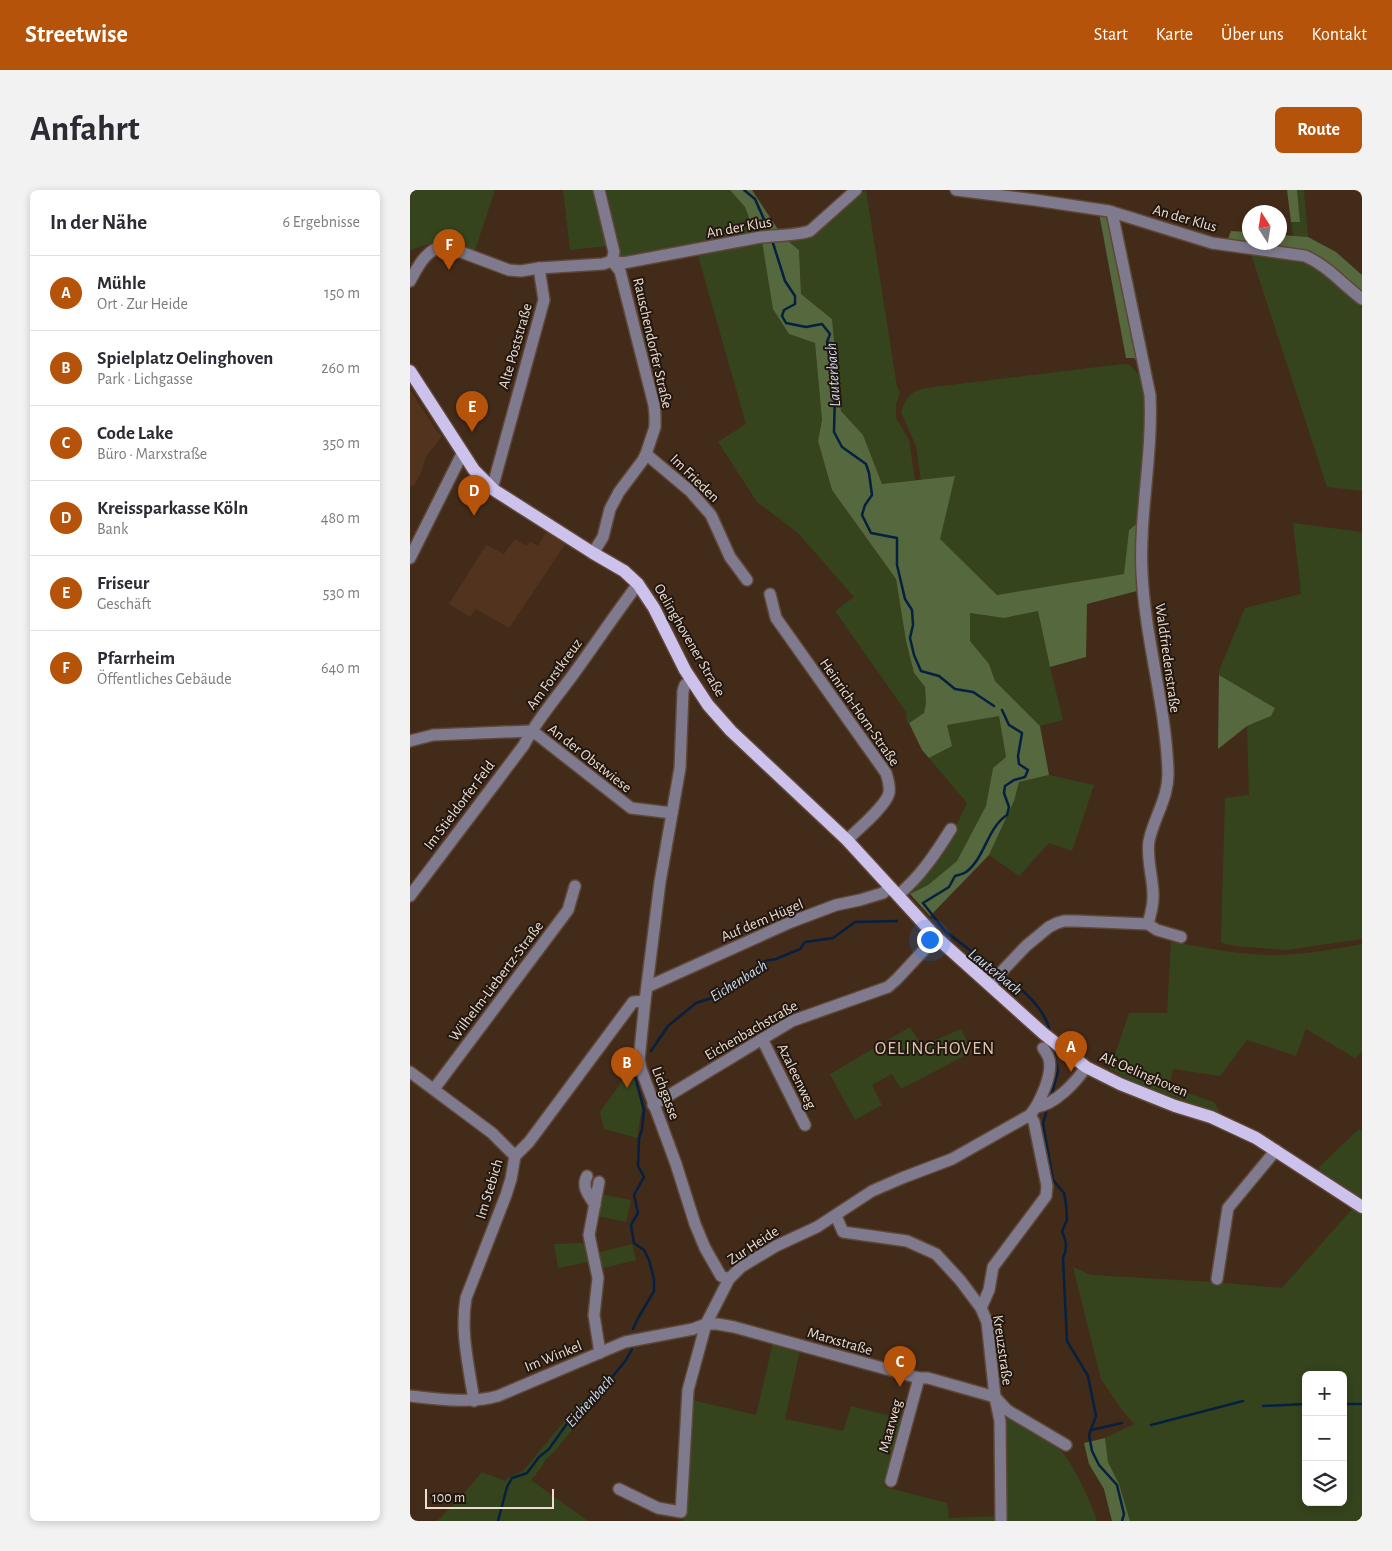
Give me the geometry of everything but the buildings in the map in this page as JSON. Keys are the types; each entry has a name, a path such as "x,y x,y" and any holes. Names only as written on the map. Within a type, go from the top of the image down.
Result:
{"main road":[{"name":"Oelinghovener Straße","path":"410,371 462,454 492,489 624,571 638,584 654,608 692,680 708,705 731,731 846,840 894,891"},
{"name":"Alt Oelinghoven","path":"894,891 936,937 996,978 1044,1034 1086,1067 1126,1087 1175,1106 1211,1117 1256,1138 1362,1207"}],"street":[{"name":"Rauschendorfer Straße","path":"593,553 603,537 610,508 646,454 655,427 656,415 620,271 612,261 614,252 599,190"},
{"name":"An der Klus","path":"410,280 427,254 445,246 509,270 521,271 603,264 612,261 623,263 761,238 801,234 810,231 856,190"},
{"name":"An der Klus","path":"956,190 1112,212 1212,243 1305,256 1316,261 1331,272 1362,300"},
{"name":"Waldfriedenstraße","path":"1112,212 1149,388 1151,412 1151,445 1143,518 1142,572 1144,604 1156,674 1168,772 1166,795 1154,823 1149,843 1153,898 1148,924"},
{"name":"Alte Poststraße","path":"492,489 544,300 539,268"},
{"path":"410,558 462,454"},
{"name":"Im Frieden","path":"646,454 690,491 711,515 730,557 747,580"},
{"name":"Am Forstkreuz","path":"410,741 433,735 531,732 638,584"},
{"name":"Heinrich-Horn-Straße","path":"770,594 776,618 886,773 889,792 885,802 846,840"},
{"name":"Lichgasse","path":"692,680 685,685 683,691 680,768 660,882 639,1060 640,1069 676,1164 695,1224 705,1248 721,1276 729,1279"},
{"name":"An der Obstwiese","path":"531,732 631,808 672,813"},
{"name":"Im Stieldorfer Feld","path":"410,896 524,745 531,732"},
{"name":"Auf dem Hügel","path":"647,987 791,922 836,905 908,887 935,855 951,829"},
{"name":"Wilhelm-Liebertz-Straße","path":"434,1089 568,910 575,886"},
{"path":"996,978 1026,946 1049,926 1064,921 1148,924 1157,930 1181,937"},
{"name":"Eichenbachstraße","path":"653,1105 792,1021 888,987 936,937"},
{"name":"Im Stebich","path":"474,1401 463,1328 463,1313 466,1298 508,1187 515,1156 529,1142 633,1002 645,1000"},
{"name":"Azaleenweg","path":"762,1039 805,1125"},
{"path":"981,1308 989,1290 993,1266 1046,1196 1047,1186 1034,1122 1049,1073 1049,1059 1043,1048"},
{"name":"Zur Heide","path":"620,1489 658,1508 681,1512 688,1390 706,1324 729,1279 741,1267 776,1246 836,1216 872,1191 952,1159 1037,1110 1057,1097 1079,1078 1086,1067"},
{"path":"410,1072 492,1133 515,1156"},
{"path":"1217,1279 1228,1208 1276,1150"},
{"path":"587,1176 584,1181 586,1191 595,1205"},
{"path":"599,1182 589,1235 598,1278 594,1314 600,1353"},
{"name":"Kreuzstraße","path":"836,1216 843,1232 907,1241 936,1254 960,1280 981,1308 987,1322 995,1397 1000,1421 1001,1521"},
{"name":"Im Winkel","path":"410,1396 474,1401 498,1396 625,1342 693,1329 706,1324"},
{"name":"Marxstraße","path":"706,1324 734,1327 918,1378 928,1378 995,1397"},
{"name":"Maarweg","path":"891,1481 918,1378"},
{"path":"995,1397 1007,1410 1066,1446"}],"shaded area":[{"path":"410,390 442,436 426,457 414,486 410,485"},
{"path":"546,532 566,543 509,628 476,609 470,617 449,604 486,545 504,554 515,539 527,546 530,542 538,546"}],"green space":[{"path":"410,190 495,190 475,250 445,239 410,250"},
{"path":"563,190 593,190 606,246 570,250"},
{"path":"603,190 730,190 745,207 755,234 627,259 619,254"},
{"path":"730,190 752,190 779,231 755,234 745,207"},
{"path":"866,190 897,387 900,392 896,405 896,418 909,440 915,480 882,484 863,435 841,411 832,319 801,294 799,250 784,238 801,239 851,198"},
{"path":"1287,190 1297,190 1300,222 1291,222"},
{"path":"1297,190 1304,190 1308,237 1293,236 1291,222 1300,222"},
{"path":"1099,213 1107,216 1141,365 1134,358 1126,358"},
{"path":"1231,231 1242,232 1242,245 1227,241"},
{"path":"1287,236 1308,237 1336,252 1362,275 1362,294 1334,269 1261,250 1287,250"},
{"path":"784,238 799,250 801,294 832,319 841,411 863,435 882,484 955,476 940,539 997,595 1124,574 1129,530 1139,522 1137,591 1087,604 1086,657 1050,667 1038,611 1004,618 970,613 970,641 989,664 995,681 1040,726 1049,775 1019,782 1014,801 989,855 930,916 910,894 928,885 957,861 986,806 993,768 1006,757 999,716 947,725 952,746 929,758 922,750 909,723 924,713 926,703 925,687 914,673 906,641 896,579 832,490 818,441 822,420 815,343 789,334 773,309 762,241"},
{"path":"762,241 789,334 815,343 822,420 818,441 832,490 896,579 906,641 914,673 925,687 926,703 924,713 907,724 906,712 835,611 854,597 798,533 757,502 718,442 746,424 697,252"},
{"path":"1251,254 1304,260 1343,288 1362,308 1362,491 1327,487"},
{"path":"1122,364 1130,365 1139,375 1144,386 1149,430 1139,522 1129,530 1124,574 997,595 939,539 955,476 921,480 916,446 901,412 905,402 916,391 926,388"},
{"path":"1293,523 1362,532 1362,939 1287,950 1221,943 1225,798 1249,795 1247,726 1271,716 1275,708 1219,675 1219,671 1245,608 1301,594"},
{"path":"1038,611 1063,720 1040,726 995,681 989,664 970,641 970,613 1004,618"},
{"path":"1219,675 1275,708 1271,716 1247,726 1218,749"},
{"path":"999,715 1006,757 993,768 986,806 958,861 928,885 910,894 947,846 967,803 929,758 951,744 947,725"},
{"path":"1049,775 1094,785 1072,851 1049,843 1019,876 989,855 1014,801 1019,782"},
{"path":"1171,942 1266,955 1305,953 1362,944 1362,1052 1355,1058 1306,1029 1296,1056 1247,1040 1220,1076 1173,1069 1169,1087 1214,1102 1221,1114 1131,1081 1110,1069 1129,1013 1167,1013"},
{"path":"910,1027 922,1046 961,1029 972,1052 901,1089 892,1074 872,1085 882,1105 855,1120 830,1074"},
{"path":"631,1069 642,1107 637,1138 604,1129 600,1112"},
{"path":"1359,1129 1362,1132 1362,1202 1320,1175 1319,1167"},
{"path":"601,1194 631,1200 626,1222 597,1216"},
{"path":"1353,1208 1362,1214 1362,1521 1130,1521 1119,1484 1108,1462 1105,1438 1134,1424 1101,1379 1073,1267 1091,1275 1282,1288"},
{"path":"585,1243 589,1262 558,1268 554,1244"},
{"path":"632,1244 636,1260 600,1269 596,1253"},
{"path":"773,1343 800,1350 785,1419 843,1431 851,1406 902,1419 885,1487 947,1503 949,1518 1001,1516 1000,1521 683,1521 692,1400 756,1415"},
{"path":"598,1389 611,1389 586,1412 555,1451 546,1459 531,1480 588,1521 437,1521 482,1472 505,1481 523,1471 578,1405"},
{"path":"1006,1418 1014,1419 1043,1437 1064,1455 1081,1483 1097,1521 1003,1521 1004,1421"},
{"path":"1105,1438 1108,1462 1119,1484 1130,1521 1112,1521 1104,1489 1089,1464 1084,1443"}],"waterway":[{"name":"Lauterbach","path":"744,190 755,199 770,233"},
{"name":"Lauterbach","path":"772,240 785,281 795,296 795,304 784,310 782,316 786,323 806,327 822,324 830,334 827,342 835,393 834,432 842,447 866,464 872,495 865,505 862,515 871,533 897,538 897,565 905,599 912,610 913,625 910,638 914,655 921,671 939,676 955,689 973,692 994,706"},
{"name":"Lauterbach","path":"997,971 945,931 923,903 949,887 955,876 965,873 978,859 995,827 1007,815 1009,807 1004,793 1005,786 1014,780 1025,777 1028,770 1019,764 1018,756 1022,733 1009,725 1002,710"},
{"name":"Eichenbach","path":"651,1051 668,1026 696,1003 715,997 751,974 765,961 776,959 800,949 805,942 833,938 855,922 897,921"},
{"name":"Lauterbach","path":"1003,975 1025,993 1038,1007 1050,1031"},
{"name":"Lauterbach","path":"1051,1097 1058,1071 1053,1047"},
{"name":"Eichenbach","path":"633,1062 644,1110 639,1139 638,1166 644,1177 634,1195 638,1213 631,1225 634,1243 644,1250 654,1279 654,1291 633,1329"},
{"name":"Lauterbach","path":"1047,1109 1043,1124 1053,1180 1064,1193 1066,1204 1067,1220 1062,1231 1066,1244 1063,1258 1067,1341 1088,1376 1096,1416 1089,1435 1092,1451 1099,1465 1117,1485 1124,1514 1122,1521"},
{"name":"Eichenbach","path":"498,1521 507,1487 512,1478 527,1473 539,1457 549,1449 578,1408 585,1406 600,1392 626,1360 632,1349"},
{"path":"1151,1425 1243,1401"},
{"path":"1263,1406 1302,1404"},
{"path":"1347,1404 1362,1404"},
{"path":"1091,1430 1122,1423"}],"place":[{"name":"Pfarrheim","path":"449,270"},
{"name":"Friseur","path":"472,432"},
{"name":"Kreissparkasse Köln","path":"474,516"},
{"name":"Mühle","path":"1071,1072"},
{"name":"Spielplatz Oelinghoven","path":"627,1088"},
{"name":"Code Lake","path":"900,1387"}],"district":[{"name":"OELINGHOVEN","path":"935,1048"}]}
